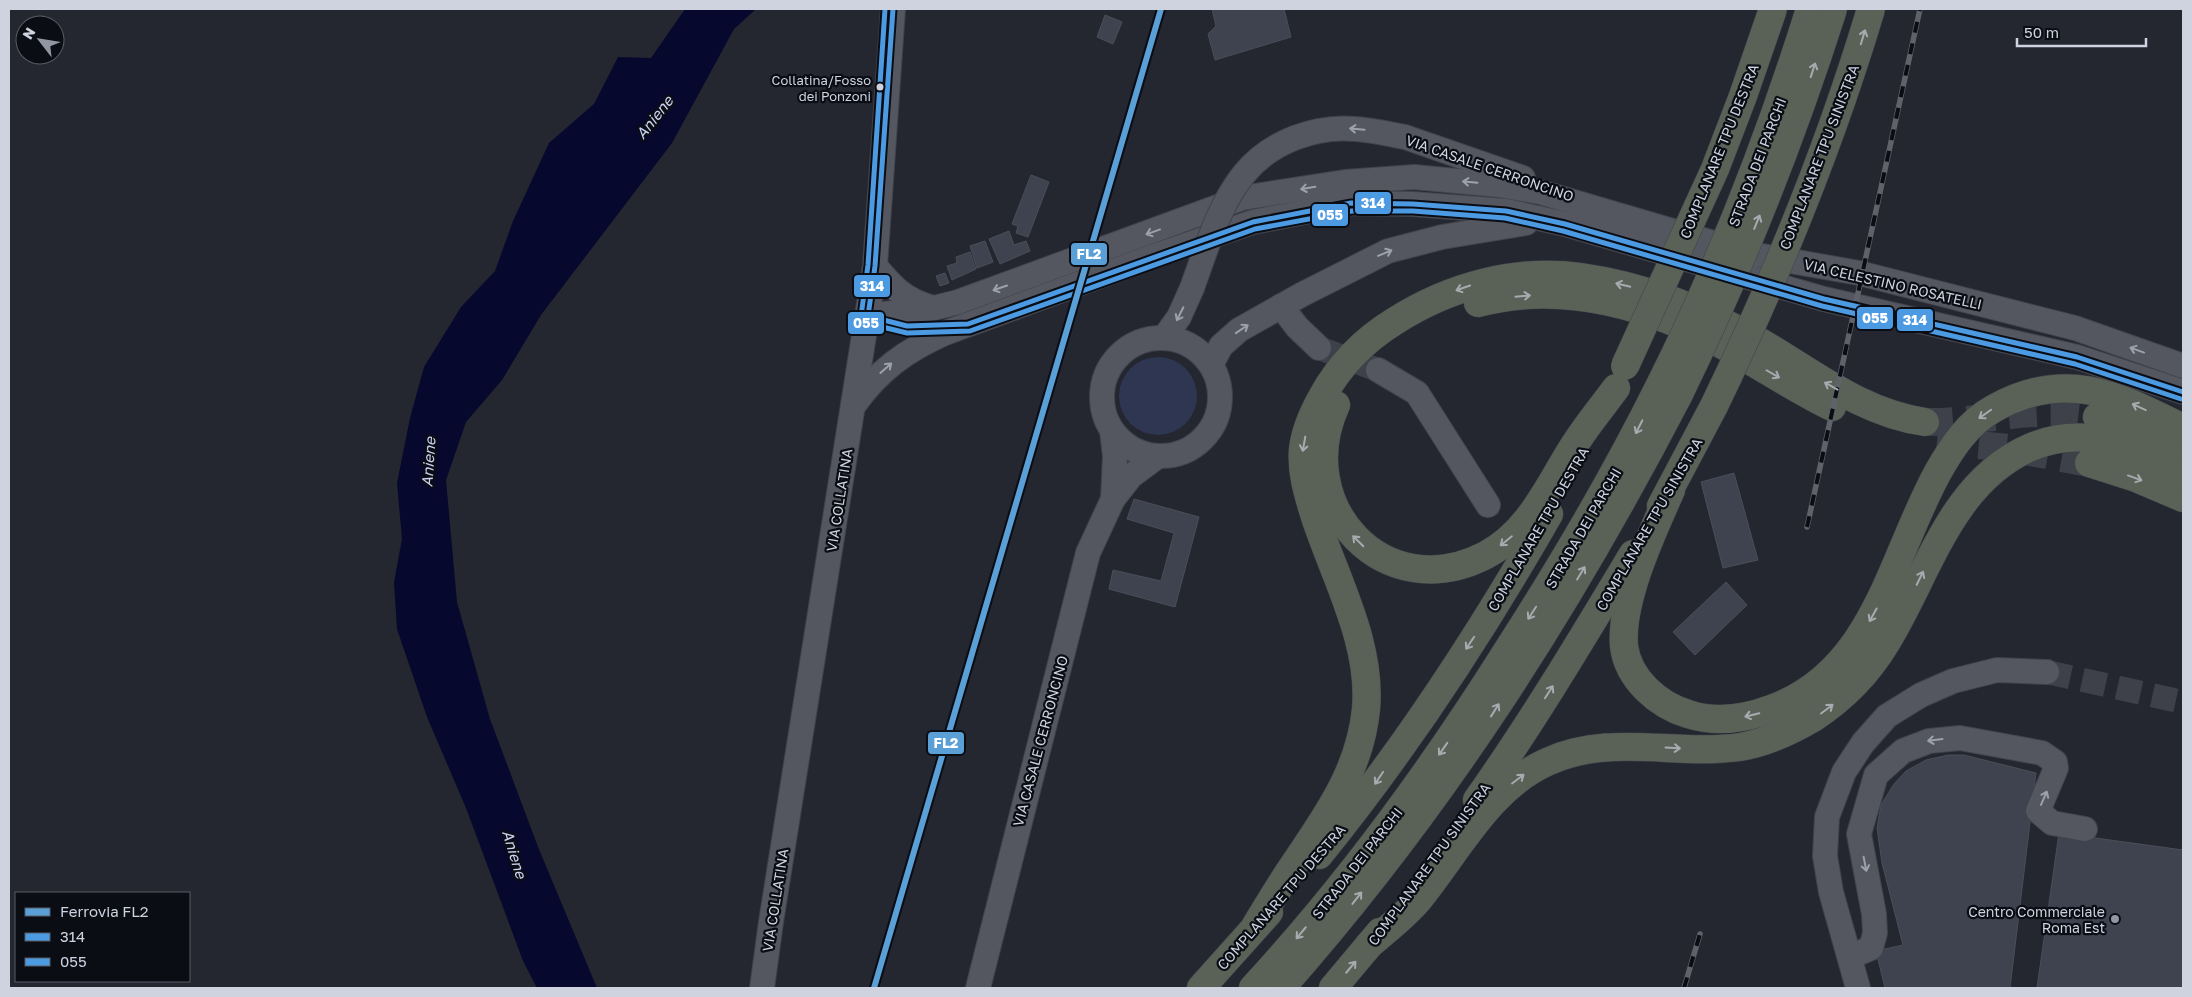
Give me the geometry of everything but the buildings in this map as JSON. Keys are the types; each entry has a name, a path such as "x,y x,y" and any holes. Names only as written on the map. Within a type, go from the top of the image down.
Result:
{"highway":[{"name":"COMPLANARE TPU DESTRA","path":"1201,988 1256,925 1301,878 1362,802 1485,621 1536,537 1620,377 1715,169 1744,96 1773,9"},
{"name":"STRADA DEI PARCHI","path":"1280,988 1390,856 1489,720 1596,548 1670,388 1706,288 1742,203 1785,88 1810,9"},
{"name":"STRADA DEI PARCHI","path":"1253,988 1360,862 1469,712 1550,585 1605,491 1670,388 1725,294 1763,206 1805,94 1833,9"},
{"name":"COMPLANARE TPU SINISTRA","path":"1333,988 1418,883 1508,755 1563,670 1671,490 1714,406 1776,270 1820,163 1872,9"},
{"path":"1256,925 1341,792 1359,748 1367,694 1363,656 1350,612 1308,494 1303,468 1303,456 1308,427 1328,387 1346,361 1376,333 1432,300 1473,285 1526,276 1583,277 1632,288 1701,312 1763,344 1827,384 1866,405 1924,430 1890,431 1850,416 1715,341 1654,314 1607,301 1572,296 1545,294 1508,297 1462,308 1404,334 1381,350 1353,379 1337,402 1326,433 1324,470 1332,504 1341,521 1359,542 1387,560 1409,567 1434,570 1464,564 1486,555 1502,545 1530,519 1575,443 1620,377"},
{"path":"1671,490 1650,538 1633,586 1624,633 1626,654 1635,675 1643,687 1668,706 1684,713 1701,717 1734,718 1764,712 1793,700 1823,679 1850,651 1878,606 1928,491 1941,466 1966,431 1989,411 2015,399 2035,393 2058,389 2083,388 2115,396 2183,428"},
{"path":"2097,417 2135,431 2183,454"},
{"path":"1369,945 1418,901 1497,799 1513,783 1540,766 1572,753 1610,746 1704,749 1752,744 1794,728 1830,707 1858,680 1886,644 1936,547 1966,500 1988,476 2014,455 2036,445 2060,438 2093,439 2130,450 2183,476"},
{"path":"2089,463 2136,478 2183,498"}],"street":[{"name":"VIA COLLATINA","path":"762,988 875,266 893,9"},
{"name":"VIA CASALE CERRONCINO","path":"1164,338 1179,318 1228,199 1244,174 1275,148 1301,135 1327,129 1356,128 1405,137 1630,217"},
{"name":"VIA CELESTINO ROSATELLI","path":"868,316 934,308 1003,287 1242,198 1345,182 1414,178 1499,185 1540,192 1751,254 1859,273 2075,328 2183,366"},
{"name":"VIA CELESTINO ROSATELLI","path":"854,405 877,376 899,358 930,340 968,324 1253,222 1351,203 1412,204 1506,211 1566,224 1824,299 2078,357 2183,392"},
{"name":"VIA CASALE CERRONCINO","path":"1211,365 1221,346 1239,330 1281,306 1388,251 1442,237 1520,223 1566,224"},
{"path":"875,266 902,295 917,303 934,308"},
{"path":"1281,306 1297,328 1319,348"},
{"name":"VIA CELESTINO ROSATELLI","path":"868,316 907,326 968,324"},
{"name":"VIA CASALE CERRONCINO","path":"1112,431 1125,444 1140,452 1158,456 1179,453 1198,443 1212,427 1219,406 1219,385 1211,365 1198,351 1190,346 1164,338 1145,340 1128,348 1114,361 1106,377 1102,396 1104,414 1112,431 1115,456 1113,498"},
{"path":"1378,370 1417,393 1488,505"},
{"name":"VIA CASALE CERRONCINO","path":"978,988 1088,553 1113,498 1131,476 1158,456"},
{"path":"1858,988 1831,892 1826,856 1827,817 1844,772 1864,743 1888,716 1920,694 1954,681 1997,670 2047,672"},
{"path":"1850,957 1871,948 1875,933 1874,914 1859,834 1876,775 1903,751 1929,740 1960,738 2042,753 2055,762 2056,768 2038,811 2052,823 2085,829"}],"shaded area":[{"path":"1158,357 1173,360 1186,368 1194,381 1197,396 1194,411 1186,424 1173,432 1158,435 1143,432 1130,424 1122,411 1119,396 1122,381 1130,368 1143,360"}],"water":[{"name":"Aniene","path":"685,9 756,9 734,29 672,143 541,315 502,380 466,422 446,480 457,602 490,719 538,847 597,988 537,988 523,961 466,808 427,717 397,629 394,582 402,539 397,483 410,418 424,367 461,307 495,271 513,221 549,143 594,104 618,57 651,58"}],"tunnel":[{"path":"1319,348 1378,370"},
{"path":"1925,422 1946,422 2055,412 2097,417"},
{"path":"1937,441 2009,448 2089,463"},
{"path":"2047,672 2183,702"}],"railway":[{"path":"1807,527 1920,9"},
{"path":"1684,988 1700,934"}],"rail line":[{"name":"FL2","path":"874,988 1161,9"}],"transit line":[{"name":"055","path":"885,9 868,265 861,316 862,320 866,323 907,333 970,331 1255,229 1352,211 1413,211 1505,218 1563,231 1822,306 2075,364 2181,399"},
{"name":"314","path":"893,9 875,266 868,316 907,326 968,324 1253,222 1351,203 1413,204 1506,211 1565,224 1824,299 2077,357 2183,392"}],"place":[{"name":"Collatina/Fosso dei Ponzoni","path":"880,87"},
{"name":"Centro Commerciale Roma Est","path":"2115,919"}]}
